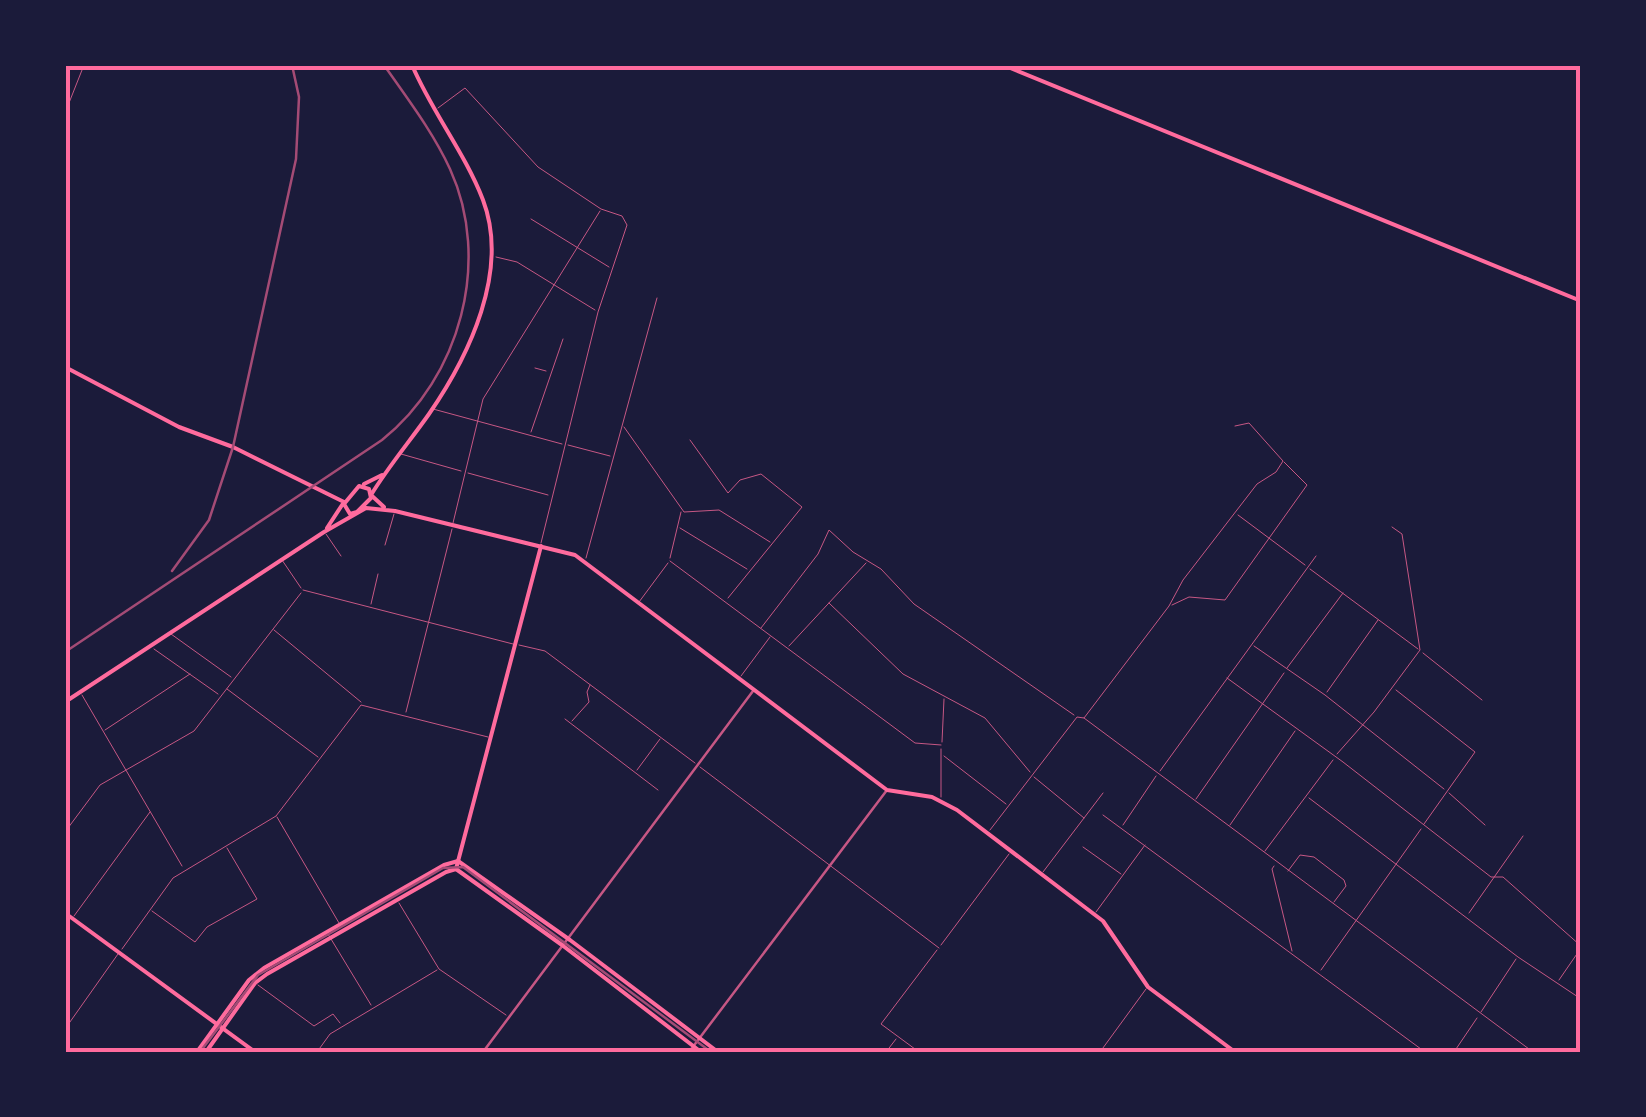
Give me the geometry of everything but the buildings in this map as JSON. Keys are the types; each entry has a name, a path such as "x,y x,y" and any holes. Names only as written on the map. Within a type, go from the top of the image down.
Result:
{"main road":[{"path":"356,513 432,409 483,307 492,256 482,197 412,65"},
{"path":"1002,65 1581,301"},
{"path":"65,368 179,427 233,446 344,502 347,512 356,513"},
{"path":"324,532 360,486 390,468"},
{"path":"360,486 368,488 377,504 395,511"},
{"path":"65,702 324,532 369,507 576,555 886,790 941,800 988,834 1094,914 1113,932 1148,987 1235,1052"},
{"path":"456,870 541,546"},
{"path":"197,1052 252,982 266,971 458,861"},
{"path":"458,861 718,1052"},
{"path":"433,875 456,870 562,945 701,1052"},
{"path":"65,913 255,1052"},
{"path":"206,1052 233,1008"}],"street":[{"path":"65,112 84,65"},
{"path":"436,110 464,88 538,167 601,208 622,216 626,225 598,312 541,546"},
{"path":"405,716 483,399 601,208"},
{"path":"532,219 612,269"},
{"path":"492,256 517,262 598,312"},
{"path":"585,561 657,298"},
{"path":"530,436 563,339"},
{"path":"536,368 549,372"},
{"path":"432,409 613,457"},
{"path":"1169,606 1189,597 1226,600 1307,485 1249,424 1235,426"},
{"path":"622,425 684,512"},
{"path":"690,440 728,493 740,480 761,474 802,507 726,600"},
{"path":"401,454 551,496"},
{"path":"1084,718 1257,484 1276,472 1283,461"},
{"path":"639,602 670,560 679,512 719,510 772,544"},
{"path":"385,545 395,511"},
{"path":"1236,513 1482,700"},
{"path":"676,526 750,570"},
{"path":"1264,854 1420,650 1402,534 1392,527"},
{"path":"761,628 818,554 829,530 881,568 914,604 1076,717 1084,718 1533,1052"},
{"path":"324,532 341,556"},
{"path":"1121,827 1316,556"},
{"path":"282,559 303,590 545,650 938,948"},
{"path":"670,560 915,743 942,746"},
{"path":"787,648 868,560"},
{"path":"370,608 378,574"},
{"path":"65,832 100,785 194,731 303,590"},
{"path":"1194,802 1342,593"},
{"path":"829,602 890,664 985,718 1032,774 1084,818"},
{"path":"1325,695 1379,620"},
{"path":"65,1029 149,909 184,868 276,816 361,705 360,699 272,629"},
{"path":"170,633 233,679"},
{"path":"739,679 771,636"},
{"path":"1252,644 1325,695 1485,825"},
{"path":"150,646 220,696"},
{"path":"103,732 190,674"},
{"path":"1227,678 1494,878 1503,877 1581,947 1557,983"},
{"path":"570,723 589,702 586,692 590,685"},
{"path":"226,688 320,759"},
{"path":"1319,973 1476,752 1393,688"},
{"path":"483,1052 754,690"},
{"path":"80,692 184,868"},
{"path":"941,800 944,698"},
{"path":"361,705 490,737"},
{"path":"988,834 1076,717"},
{"path":"564,719 658,790"},
{"path":"1228,828 1296,730"},
{"path":"635,772 661,737"},
{"path":"942,754 1009,806"},
{"path":"689,1052 886,790"},
{"path":"1041,874 1103,793"},
{"path":"1306,796 1581,999"},
{"path":"72,918 151,812"},
{"path":"1104,815 1426,1052"},
{"path":"276,816 342,928"},
{"path":"1467,915 1523,836"},
{"path":"149,909 195,942 207,927 257,899 225,845"},
{"path":"1094,914 1146,845"},
{"path":"1083,847 1122,876"},
{"path":"918,1052 881,1024 1011,852"},
{"path":"1287,872 1300,854 1314,857 1344,880 1346,886 1332,904"},
{"path":"1276,863 1272,869 1293,954"},
{"path":"502,902 507,894"},
{"path":"395,897 440,969 509,1017"},
{"path":"530,922 535,914"},
{"path":"327,936 373,1008"},
{"path":"1454,1052 1518,956"},
{"path":"318,1052 330,1034 440,969"},
{"path":"252,982 314,1026 333,1014 342,1026"},
{"path":"1100,1052 1148,987"},
{"path":"629,997 634,989"},
{"path":"886,1052 898,1036"}],"tram line":[{"path":"200,1052 258,975 443,868 463,867 711,1052"}],"railway":[{"path":"172,571 209,520 233,447 296,159 299,97 292,65"},
{"path":"65,652 382,440 409,414 449,351 468,279 468,241 462,205 450,169 428,129 384,65"}]}
